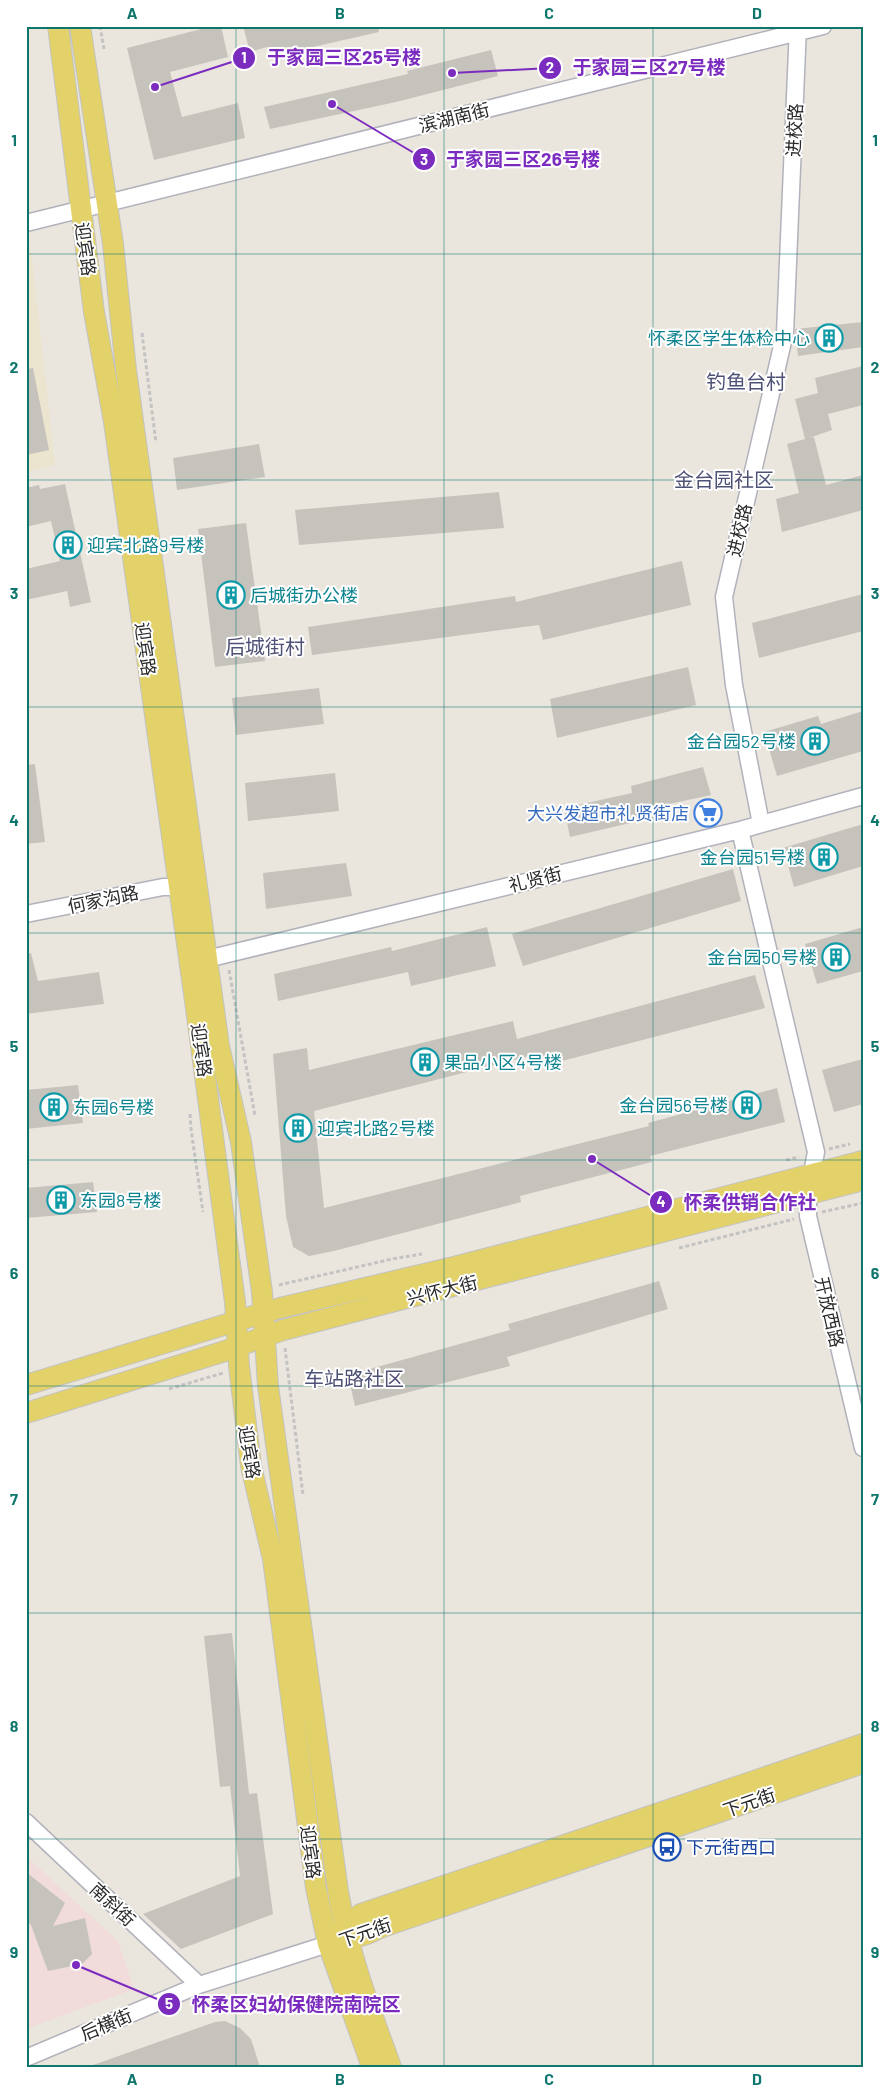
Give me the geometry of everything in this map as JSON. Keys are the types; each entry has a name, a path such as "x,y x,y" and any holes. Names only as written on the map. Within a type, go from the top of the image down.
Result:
{"main road":[{"name":"迎宾路","path":"58,26 94,312 122,479 179,886 237,1322 239,1366 251,1466 273,1559 316,1888 328,1944 372,2067"},
{"name":"迎宾路","path":"80,26 113,244 128,380 216,957 219,1046 241,1142 262,1292 271,1311 264,1347 346,1933 391,2067"},
{"name":"兴怀大街","path":"26,1385 271,1311 454,1267 863,1161"},
{"name":"兴怀大街","path":"26,1413 239,1346 264,1347 286,1342 863,1180"},
{"name":"下元街","path":"328,1944 346,1933 362,1914 863,1744"},
{"name":"下元街","path":"346,1933 391,1923 863,1763"}],"street":[{"name":"滨湖南街","path":"26,223 799,29 823,26"},
{"name":"进校路","path":"761,824 734,685 724,597 785,333 799,29"},
{"name":"礼贤街","path":"216,957 740,830 863,796"},
{"name":"开放西路","path":"740,830 816,1152 808,1195 808,1216 863,1448"},
{"name":"何家沟路","path":"26,914 163,887 179,886"},
{"name":"南斜街","path":"26,1822 199,1985"},
{"name":"后横街","path":"26,2058 199,1985 328,1944"}],"path":[{"path":"100,26 104,55"},
{"path":"142,330 156,445"},
{"path":"216,957 257,1125"},
{"path":"672,1250 863,1203"},
{"path":"271,1311 277,1279"},
{"path":"264,1347 286,1342 304,1502"},
{"path":"168,1390 239,1366"}],"shaded area":[{"path":"31,250 55,465 26,472 26,251"},
{"path":"26,1856 118,1941 134,1989 26,2029"}],"building":[{"path":"213,26 221,26 228,57 170,72 182,117 238,103 245,138 154,160 127,48"},
{"path":"243,26 378,26 379,32 269,57 267,47 250,52"},
{"path":"491,50 498,76 396,102 270,129 264,107 408,74 407,71"},
{"name":"怀柔区学生体检中心","path":"863,322 863,347 798,356 795,329"},
{"path":"863,366 863,405 828,414 832,430 809,438 814,437 826,485 863,475 863,510 782,532 776,499 799,493 787,444 805,439 795,399 818,393 815,378"},
{"path":"33,368 49,450 26,455 26,369"},
{"path":"259,444 265,477 177,490 173,458"},
{"path":"65,484 91,602 70,607 67,591 26,600 26,569 60,561 51,521 26,527 26,488 39,485 40,489"},
{"path":"499,492 504,528 299,545 295,510"},
{"name":"后城街办公楼","path":"246,523 265,661 215,667 198,529"},
{"path":"682,561 691,605 543,640 539,625 312,655 308,627 515,596 516,602"},
{"path":"863,594 863,631 759,658 752,623"},
{"path":"688,667 696,705 557,738 550,699"},
{"path":"319,688 324,724 236,735 232,698"},
{"name":"金台园52号楼","path":"863,711 863,751 777,776 764,732 818,716 821,724"},
{"path":"35,764 45,842 26,844 26,765"},
{"path":"703,767 711,795 637,811 639,821 570,837 564,808 632,793 631,786"},
{"path":"335,773 339,811 248,821 245,783"},
{"name":"金台园51号楼","path":"863,824 863,866 794,887 783,848"},
{"path":"346,863 352,896 266,909 263,873"},
{"path":"733,869 741,901 523,966 512,934"},
{"path":"487,927 496,966 411,986 408,972 278,1001 274,974 391,947 392,951"},
{"name":"金台园50号楼","path":"863,927 863,971 817,984 805,944"},
{"path":"31,953 38,981 99,972 104,1004 26,1014 26,954"},
{"path":"755,975 765,1008 539,1067 537,1054 314,1111 324,1208 649,1126 648,1123 777,1088 785,1122 650,1156 652,1162 520,1196 521,1202 334,1251 309,1256 293,1247 286,1216 273,1054 307,1048 309,1070 513,1021 517,1039"},
{"path":"863,1059 863,1104 834,1112 822,1070"},
{"name":"东园6号楼","path":"78,1085 83,1123 26,1129 26,1090"},
{"name":"东园8号楼","path":"93,1182 97,1212 26,1218 26,1188"},
{"path":"659,1281 668,1309 507,1357 510,1366 355,1406 348,1375 510,1330 508,1324"},
{"path":"232,1633 249,1794 257,1793 273,1914 181,1949 143,1914 240,1876 230,1786 220,1787 204,1636"},
{"path":"26,1872 65,1903 53,1926 85,1918 92,1954 82,1964 48,1971 31,1925 26,1921"},
{"path":"225,2021 240,2028 251,2039 260,2067 93,2067 93,2065 215,2022"}],"place":[{"name":"于家园三区27号楼","path":"452,73"},
{"name":"于家园三区25号楼","path":"155,87"},
{"name":"于家园三区26号楼","path":"332,104"},
{"name":"怀柔区学生体检中心","path":"829,338"},
{"name":"迎宾北路9号楼","path":"68,545"},
{"name":"后城街办公楼","path":"231,595"},
{"name":"金台园52号楼","path":"815,741"},
{"name":"大兴发超市礼贤街店","path":"708,813"},
{"name":"金台园51号楼","path":"824,857"},
{"name":"金台园50号楼","path":"836,957"},
{"name":"果品小区4号楼","path":"425,1062"},
{"name":"金台园56号楼","path":"747,1105"},
{"name":"东园6号楼","path":"54,1107"},
{"name":"迎宾北路2号楼","path":"298,1128"},
{"name":"怀柔供销合作社","path":"592,1159"},
{"name":"东园8号楼","path":"61,1200"},
{"name":"下元街西口","path":"667,1847"},
{"name":"怀柔区妇幼保健院南院区","path":"76,1965"}],"district":[{"name":"钓鱼台村","path":"746,381"},
{"name":"金台园社区","path":"724,479"},
{"name":"后城街村","path":"265,646"},
{"name":"车站路社区","path":"354,1378"}]}
